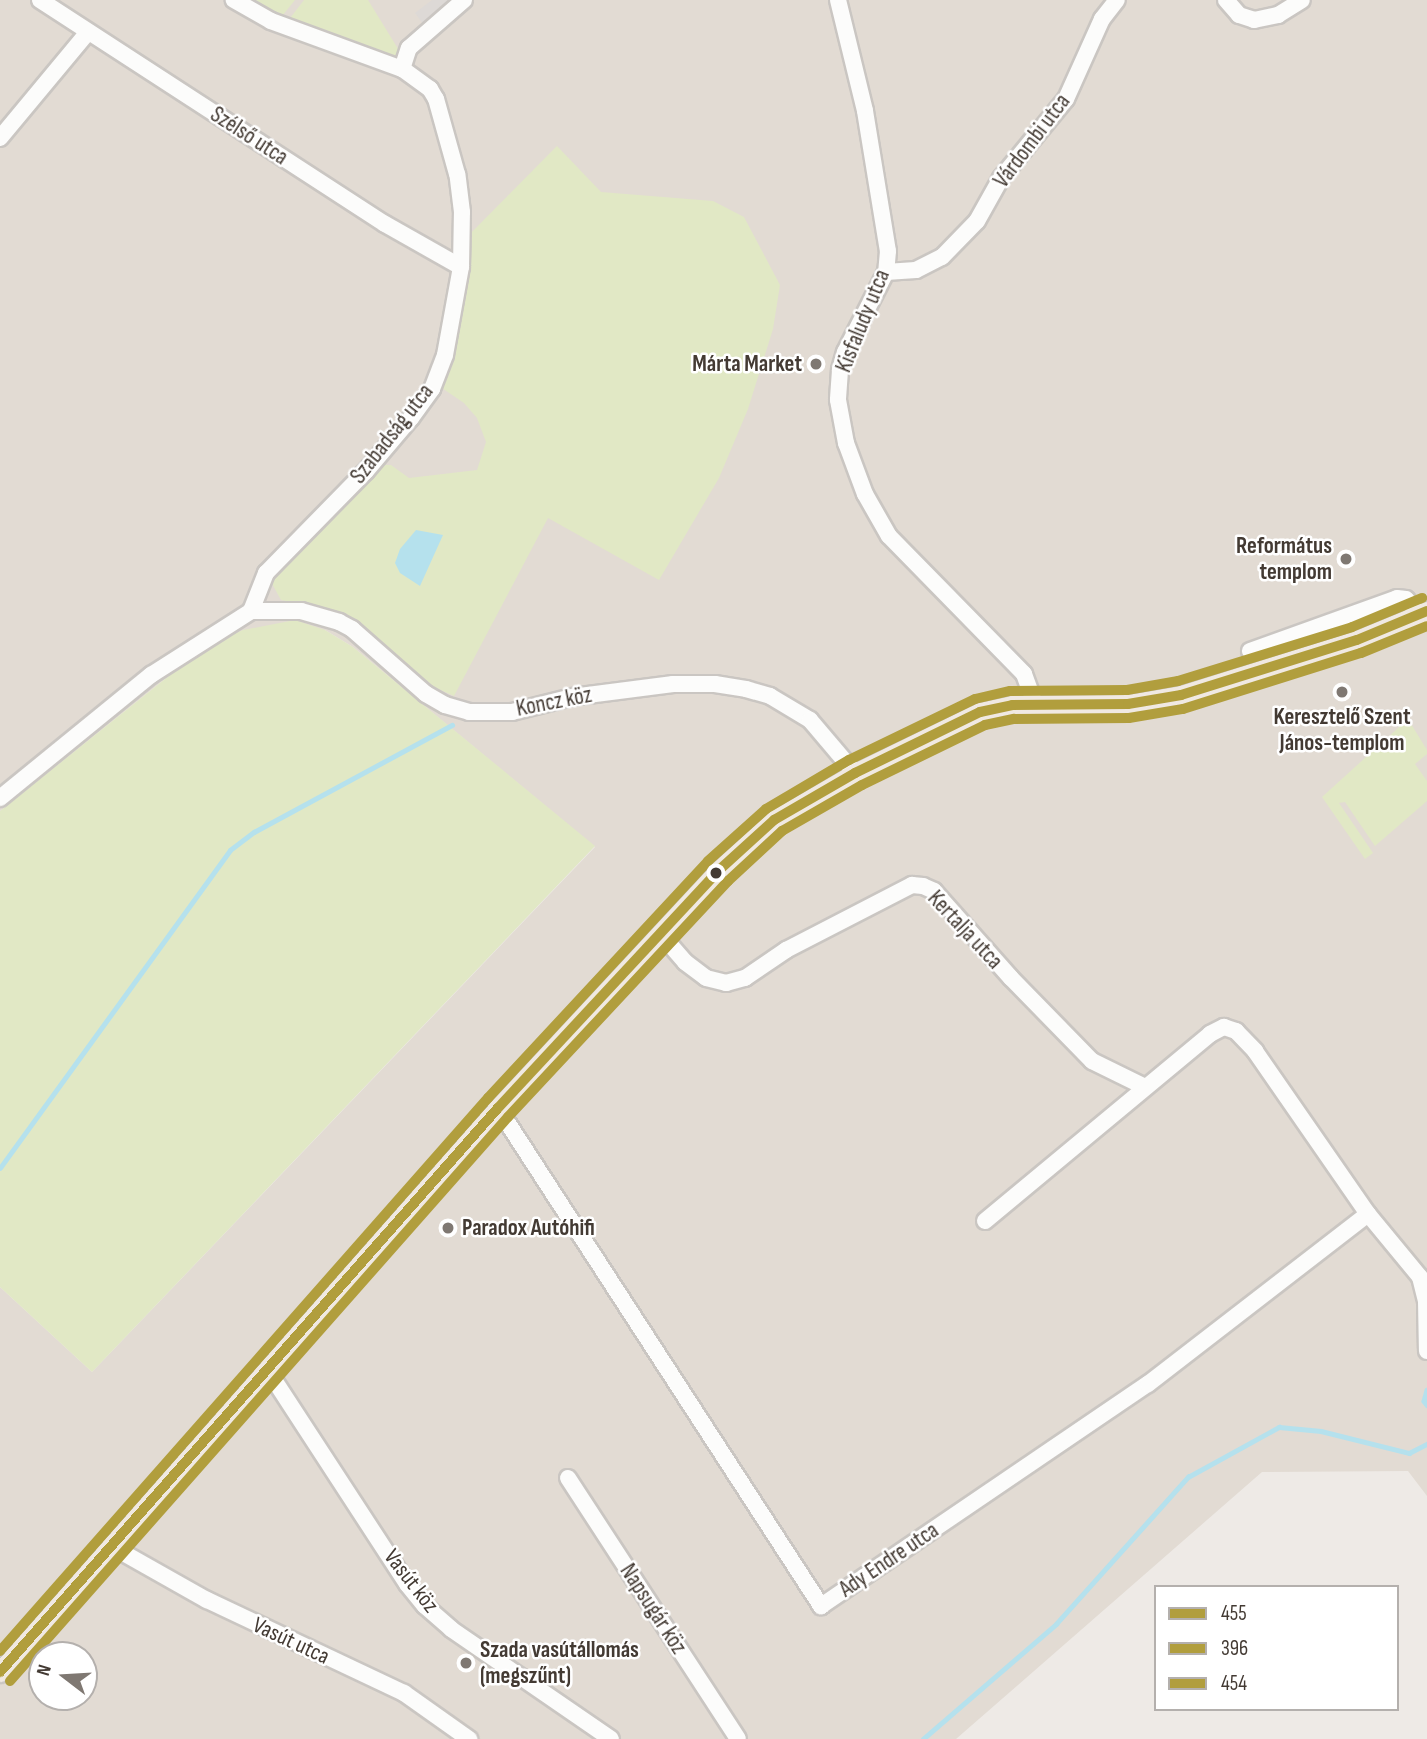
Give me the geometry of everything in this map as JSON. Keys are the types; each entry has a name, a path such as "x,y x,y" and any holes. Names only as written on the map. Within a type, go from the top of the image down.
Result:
{"main road":[{"path":"0,1672 498,1108 718,871 774,820 855,774 980,712 1012,705 1128,704 1199,691 1357,640 1423,613"}],"street":[{"name":"Szélső utca","path":"40,0 385,224 461,267"},
{"name":"Szabadság utca","path":"234,0 271,22 402,69 430,89 436,99 457,174 462,212 461,267 445,355 432,389 366,471 265,572 251,611"},
{"path":"402,69 409,48 464,0"},
{"name":"Kisfaludy utca","path":"838,0 865,111 888,251 886,272 845,352 840,370 838,400 846,443 865,494 889,536 1024,674 1035,705"},
{"name":"Várdombi utca","path":"886,272 916,270 942,257 977,221 1001,178 1066,99 1102,19 1118,0"},
{"path":"1226,0 1239,15 1254,20 1278,15 1302,0"},
{"path":"0,138 88,32"},
{"path":"1250,651 1356,610 1397,598 1406,599 1423,613"},
{"path":"0,798 164,666 251,611"},
{"name":"Koncz köz","path":"251,611 301,611 339,622 352,629 426,694 456,710 512,712 572,697 673,684 715,684 746,690 780,701 810,720 855,774"},
{"name":"Kertalja utca","path":"660,933 685,962 706,978 726,983 745,978 786,950 912,885 923,886 934,891 1011,978 1092,1060 1145,1087"},
{"path":"985,1221 1210,1034 1224,1027 1236,1031 1255,1051 1368,1214 1420,1277 1426,1301 1427,1351"},
{"name":"Ady Endre utca","path":"498,1108 821,1606 1148,1384 1368,1214"},
{"name":"Vasút köz","path":"267,1369 407,1584 425,1606 451,1629 611,1739"},
{"name":"Napsugár köz","path":"568,1478 738,1739"},
{"name":"Vasút utca","path":"111,1546 206,1600 404,1693 469,1739"}],"shaded area":[{"path":"0,0 1427,0 1427,1496 1408,1471 1262,1472 956,1739 0,1739 0,1287 92,1372 595,847 353,647 325,630 205,647 0,811"},
{"path":"432,0 453,0 423,24 415,13"}],"green space":[{"path":"252,0 295,0 278,21"},
{"path":"304,0 368,0 400,52 393,64 284,26"},
{"path":"557,146 601,192 713,201 744,217 780,285 773,329 748,409 719,478 659,580 548,518 454,696 427,684 343,617 319,607 281,600 270,580 382,465 391,465 409,478 477,470 486,442 477,418 464,403 436,384 454,346 460,316 463,283 459,245"},
{"path":"295,620 325,630 353,647 595,846 92,1372 0,1287 0,811 205,647 243,630"},
{"path":"1408,719 1427,750 1427,754 1415,764 1427,781 1427,801 1375,846 1345,802 1339,803 1373,853 1365,859 1322,797"}],"water":[{"path":"416,530 443,535 420,586 400,573 395,563 400,549"}],"waterway":[{"path":"0,1168 230,850 254,832 452,725"},
{"path":"1427,1390 1424,1401 1427,1405"},
{"path":"923,1739 1056,1624 1188,1477 1279,1427 1321,1431 1409,1453 1427,1444"}],"transit line":[{"name":"454","path":"0,1651 488,1098 708,861 766,809 849,760 975,699 1010,691 1127,690 1178,681 1352,627 1422,598"},
{"name":"455","path":"0,1672 498,1108 718,871 774,820 855,773 980,712 1012,705 1128,704 1181,695 1357,640 1427,611"},
{"name":"396","path":"10,1681 508,1117 728,881 782,831 862,785 985,725 1014,719 1129,718 1183,709 1361,653 1427,626"}],"place":[{"name":"Márta Market","path":"816,364"},
{"name":"Református templom","path":"1346,559"},
{"name":"Keresztelő Szent János-templom","path":"1342,692"},
{"name":"Paradox Autóhifi","path":"448,1228"},
{"name":"Szada vasútállomás (megszűnt)","path":"466,1663"}]}
